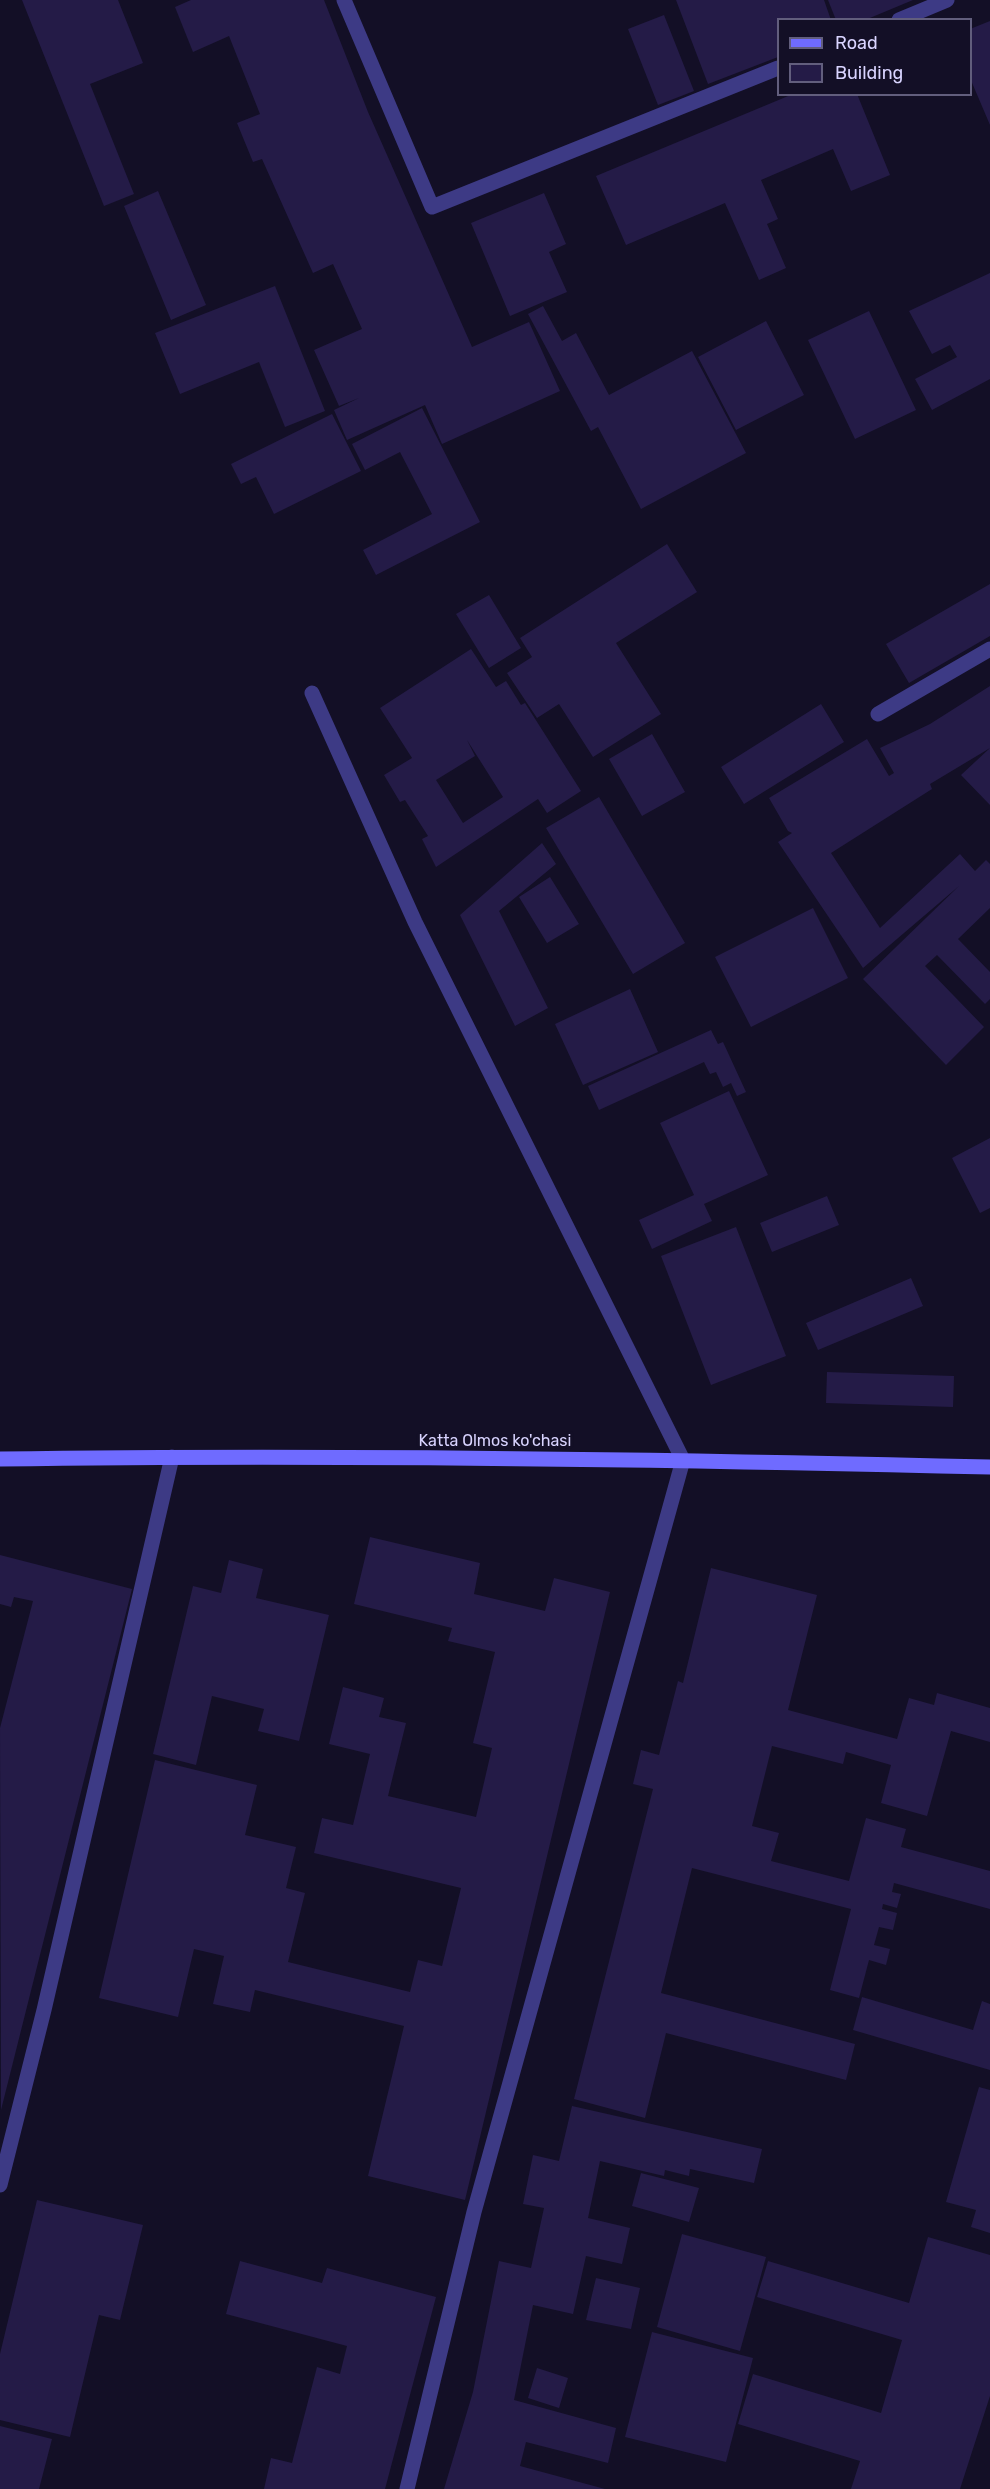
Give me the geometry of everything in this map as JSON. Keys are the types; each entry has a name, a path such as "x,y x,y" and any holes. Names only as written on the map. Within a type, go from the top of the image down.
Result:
{"street":[{"path":"344,0 432,207 777,68"},
{"path":"904,18 947,0"},
{"path":"878,714 990,649"},
{"path":"312,693 416,922 683,1460 474,2212 407,2489"},
{"path":"0,2185 44,2010 172,1456"},
{"name":"Katta Olmos ko'chasi","path":"0,1459 172,1456 683,1460 990,1467"}],"building":[{"path":"22,0 118,0 143,63 90,84 134,194 104,206"},
{"path":"191,0 324,0 368,112 472,347 529,322 560,391 442,444 425,405 347,440 334,410 359,398 339,406 314,350 362,329 333,264 313,273 262,159 253,162 237,123 260,114 229,36 193,52 175,7"},
{"path":"676,0 824,0 830,18 777,18 777,57 708,84"},
{"path":"828,0 913,0 870,18 835,18"},
{"path":"664,15 694,91 658,105 628,29"},
{"path":"990,21 990,125 972,83 972,28"},
{"path":"788,96 858,96 890,175 851,191 833,149 761,180 778,219 767,224 786,268 759,280 725,203 626,245 596,176"},
{"path":"158,191 206,305 171,320 124,206"},
{"path":"544,193 566,244 549,252 567,292 510,316 471,223"},
{"path":"990,273 990,379 932,410 915,379 957,357 950,345 932,354 909,311"},
{"path":"275,286 325,411 285,427 259,362 180,394 155,333"},
{"path":"543,306 562,341 576,333 609,395 692,351 746,453 641,509 598,427 591,431 528,314"},
{"path":"869,311 916,410 855,439 808,340"},
{"path":"766,321 804,395 736,430 698,357"},
{"path":"422,408 480,522 376,575 363,550 432,514 400,452 365,470 352,444"},
{"path":"332,414 361,471 274,514 256,477 241,484 231,464"},
{"path":"667,544 697,592 616,643 661,714 593,757 559,704 537,718 507,673 532,657 520,638"},
{"path":"990,584 990,636 909,683 886,644"},
{"path":"489,595 521,648 489,668 456,614"},
{"path":"471,649 496,687 506,681 521,705 525,703 581,791 547,813 538,799 436,867 422,839 428,836 405,800 400,802 384,775 412,758 380,708","holes":["467,740 503,797 463,823 436,780 475,756"]},
{"path":"990,686 990,748 930,784 932,789 831,853 880,928 960,854 975,871 986,860 990,864 990,908 958,939 990,972 990,999 985,1004 937,955 925,966 984,1027 946,1065 863,979 959,886 863,968 778,842 792,833 788,831 769,798 867,739 889,776 894,773 880,748 930,724"},
{"path":"821,704 844,742 744,804 721,767"},
{"path":"652,734 685,792 642,816 609,759"},
{"path":"990,748 990,805 961,775"},
{"path":"599,797 685,943 633,974 546,828"},
{"path":"542,843 556,864 499,911 548,1008 515,1026 460,915"},
{"path":"550,877 579,924 547,943 519,897"},
{"path":"813,908 848,978 751,1027 715,957"},
{"path":"630,989 658,1052 583,1085 555,1024"},
{"path":"711,1030 718,1044 723,1042 746,1092 737,1096 731,1083 723,1087 716,1072 710,1074 704,1062 599,1110 588,1086"},
{"path":"729,1091 768,1175 704,1204 712,1221 652,1249 639,1220 694,1195 660,1123"},
{"path":"990,1138 990,1208 980,1213 952,1158"},
{"path":"827,1196 839,1225 772,1252 760,1223"},
{"path":"736,1227 786,1356 711,1385 661,1256"},
{"path":"911,1278 923,1306 818,1350 806,1323"},
{"path":"827,1372 954,1376 953,1407 826,1403"},
{"path":"370,1537 480,1563 474,1594 545,1611 554,1578 610,1592 465,2200 368,2176 404,2026 255,1990 250,2012 213,2004 224,1956 194,1949 178,2017 99,1998 155,1760 257,1785 245,1835 296,1847 286,1888 305,1893 288,1962 410,1992 418,1960 442,1966 461,1888 314,1853 322,1818 353,1825 370,1754 329,1744 343,1687 384,1698 379,1717 406,1723 388,1796 476,1817 492,1748 473,1743 495,1652 448,1641 452,1628 354,1604"},
{"path":"0,1555 132,1589 1,2110 0,1728 33,1601 14,1597 11,1607 0,1604"},
{"path":"229,1560 263,1569 256,1598 329,1615 299,1741 258,1731 264,1709 212,1696 196,1765 153,1754 193,1586 221,1593"},
{"path":"711,1568 817,1595 788,1710 897,1739 909,1698 934,1705 937,1693 990,1708 990,1742 951,1731 927,1816 881,1803 891,1765 846,1752 843,1764 772,1746 752,1826 779,1833 771,1861 849,1881 866,1818 906,1829 901,1847 990,1871 990,1909 894,1883 892,1892 901,1894 897,1908 883,1904 882,1909 897,1913 893,1930 879,1927 874,1945 890,1949 886,1965 869,1960 859,1998 830,1990 851,1909 692,1868 661,1993 855,2044 846,2080 666,2033 645,2118 574,2099 653,1789 633,1784 641,1750 659,1755 678,1681 683,1683"},
{"path":"862,1997 973,2030 982,2001 990,2004 990,2070 853,2030"},
{"path":"979,2087 990,2090 990,2233 971,2227 976,2210 946,2202"},
{"path":"572,2106 762,2149 754,2183 690,2169 689,2176 665,2170 664,2176 600,2161 588,2218 630,2228 622,2264 586,2256 573,2314 533,2305 514,2400 616,2428 608,2463 526,2442 520,2466 605,2489 444,2489 473,2392 499,2261 531,2268 544,2208 523,2204 533,2155 559,2161"},
{"path":"641,2173 699,2188 689,2222 632,2206"},
{"path":"37,2200 143,2225 120,2320 99,2315 70,2437 0,2420 0,2354"},
{"path":"682,2234 766,2257 740,2351 657,2327"},
{"path":"928,2237 990,2255 990,2396 960,2489 851,2489 860,2461 738,2424 753,2374 881,2413 902,2340 757,2297 768,2261 909,2303"},
{"path":"240,2261 322,2283 327,2268 436,2297 385,2489 264,2489 271,2458 292,2463 317,2367 340,2374 347,2346 226,2314"},
{"path":"596,2278 640,2288 631,2329 586,2320"},
{"path":"652,2332 753,2358 726,2462 625,2437"},
{"path":"537,2368 568,2378 559,2408 528,2398"},
{"path":"0,2426 52,2439 39,2489 0,2489"}]}
